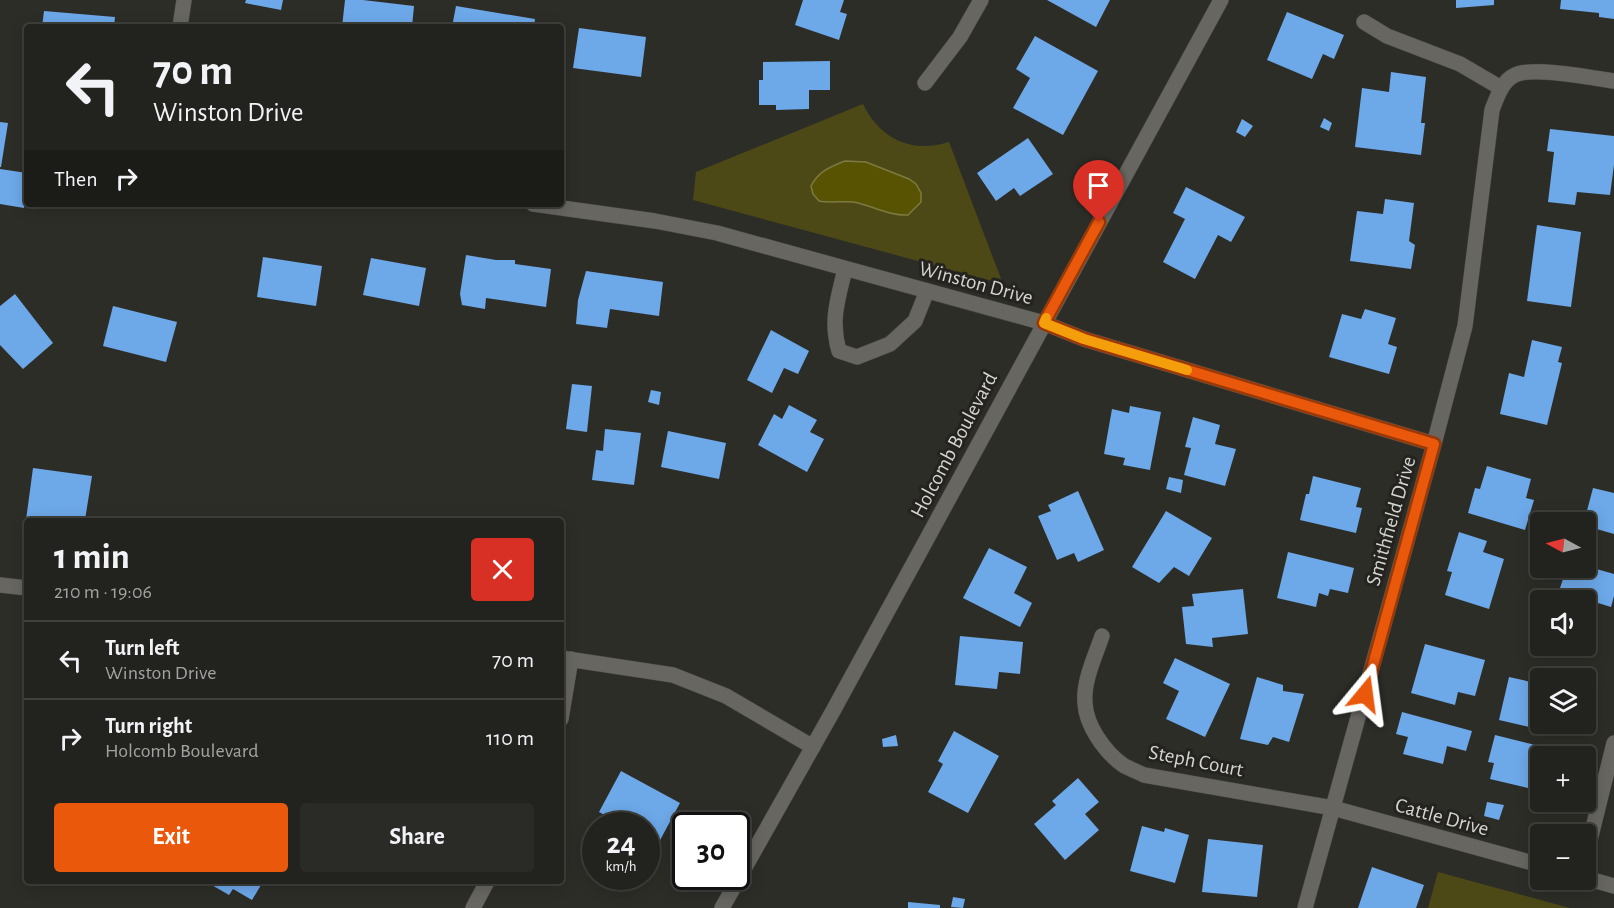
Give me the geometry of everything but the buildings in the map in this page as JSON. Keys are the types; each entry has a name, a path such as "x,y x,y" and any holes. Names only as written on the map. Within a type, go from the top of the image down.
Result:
{"street":[{"path":"180,24 184,0"},
{"path":"925,83 960,37 981,0"},
{"name":"Holcomb Boulevard","path":"722,908 813,747 1221,0"},
{"path":"1364,22 1387,36 1460,64 1501,88"},
{"name":"Smithfield Drive","path":"1305,908 1465,326 1492,110 1501,88 1515,75 1542,71 1614,81"},
{"name":"Winston Drive","path":"555,207 655,221 717,233 1044,323 1084,339 1434,444"},
{"path":"845,268 835,309 834,333 839,351 857,357 890,344 915,321 927,291"},
{"path":"0,585 24,588"},
{"name":"Steph Court","path":"1102,636 1087,683 1085,704 1092,727 1104,747 1124,765 1153,777 1333,808"},
{"path":"564,683 566,659 673,675 726,696 813,747"},
{"path":"1594,824 1614,743"},
{"name":"Cattle Drive","path":"1333,808 1530,862"},
{"path":"1596,881 1614,886"},
{"path":"473,908 486,884"}],"shaded area":[{"path":"863,104 878,126 899,141 922,146 949,142 1003,284 693,200 696,172"},
{"path":"845,161 866,162 909,179 916,184 921,193 921,202 908,215 901,215 860,203 819,201 813,194 811,186 814,181 825,170"},
{"path":"1438,872 1570,908 1428,908"}],"slow traffic":[{"path":"1046,318 1044,323 1084,339 1187,370"}],"route":[{"path":"1099,222 1044,323 1084,339 1434,444 1365,694"}]}
